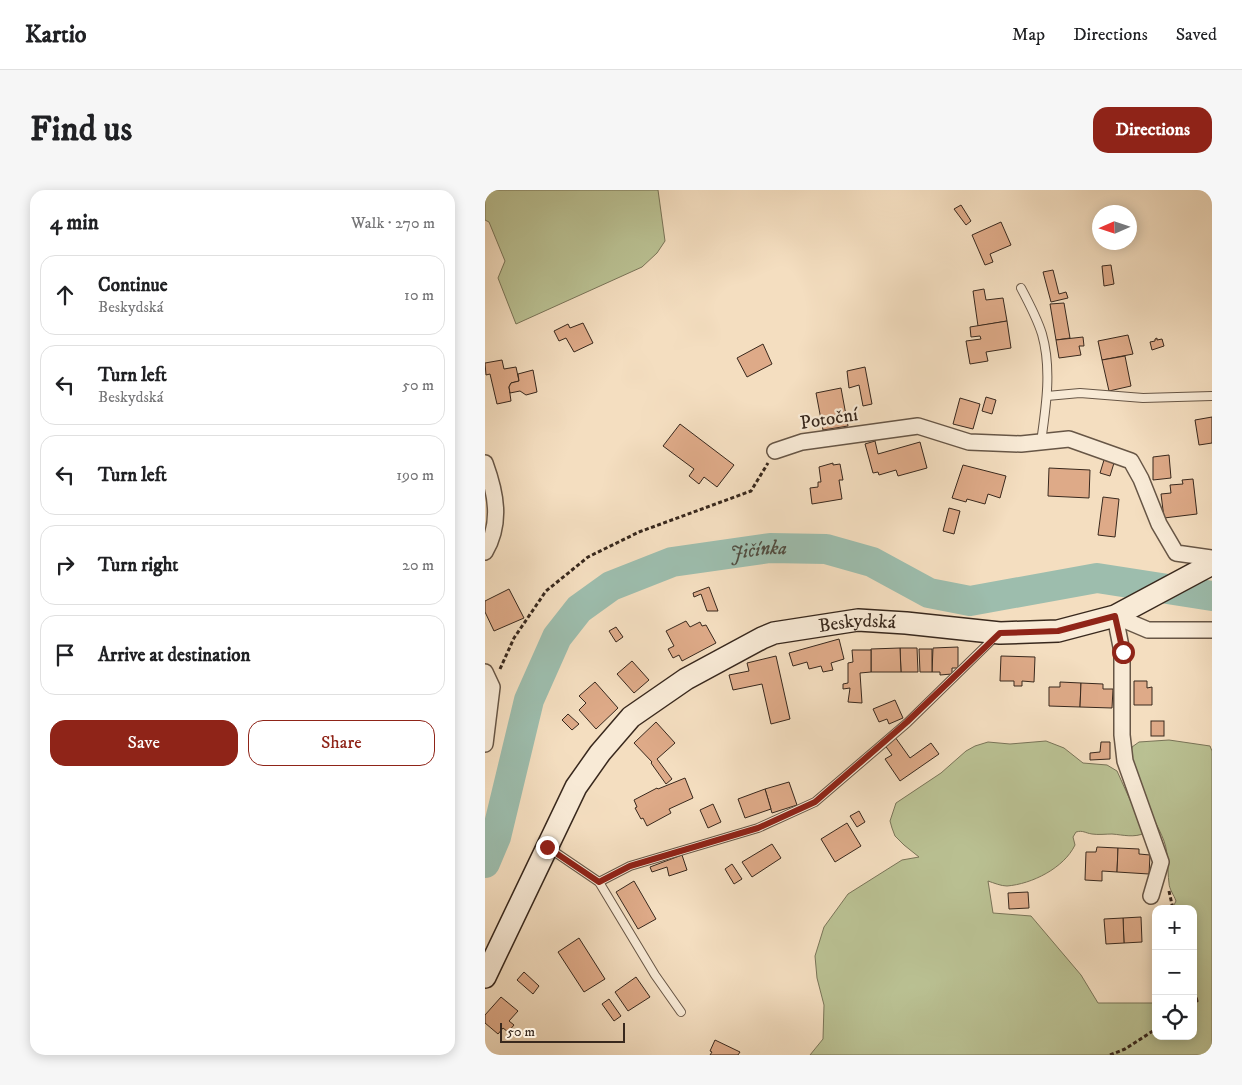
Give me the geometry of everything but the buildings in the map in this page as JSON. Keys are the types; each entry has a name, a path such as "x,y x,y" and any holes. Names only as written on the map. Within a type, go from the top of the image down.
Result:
{"street":[{"name":"Potoční","path":"775,451 802,442 918,426 969,442 1021,444 1069,439 1131,461 1141,479 1159,524 1176,553 1210,563"},
{"path":"485,463 493,485 496,506 494,530 485,552"},
{"name":"Beskydská","path":"485,977 576,787 600,753 631,717 686,679 774,633 858,620 1000,633 1058,631 1123,612 1210,563"},
{"path":"1123,612 1148,630 1212,630"},
{"path":"1123,612 1122,735 1125,761 1161,862 1151,896"},
{"path":"485,672 492,687 485,744"}],"lane":[{"path":"1021,288 1042,335 1047,356 1047,396 1041,442"},
{"path":"1047,396 1080,393 1143,398 1212,396"},
{"path":"599,882 630,866 758,828 815,802 907,722 1000,633"},
{"path":"547,847 599,882 655,975 681,1012"}],"path":[{"path":"492,687 514,638 546,591 588,556 639,532 751,491 775,451"},
{"path":"1111,1055 1125,1050 1152,1032"}],"green space":[{"path":"485,190 658,190 665,241 657,253 642,267 516,324 498,278 505,261 489,222 485,220"},
{"path":"1169,740 1210,746 1212,751 1212,1055 810,1055 823,1039 824,1005 817,978 815,956 824,927 848,894 902,860 919,857 895,836 890,821 896,803 941,773 966,751 988,742 1010,744 1046,741 1064,748 1083,763 1107,765 1117,771 1145,833 1129,836 1076,832 1073,837 1075,845 1055,868 1037,878 1017,885 1007,886 988,881 993,913 1031,916 1081,975 1098,1003 1152,1003 1152,1040 1197,1040 1197,905 1174,905 1176,901 1169,885 1166,846 1141,795 1133,771 1132,747 1139,742"}],"waterway":[{"name":"Jičínka","path":"485,863 496,837 529,700 557,637 579,609 611,586 672,562 770,548 826,549 872,562 929,593 970,601 1097,578 1212,596"},
{"path":"485,826 496,837"}],"route":[{"path":"547,847 599,882 630,866 758,828 815,802 907,722 1000,633 1058,631 1115,616 1123,652"}]}
